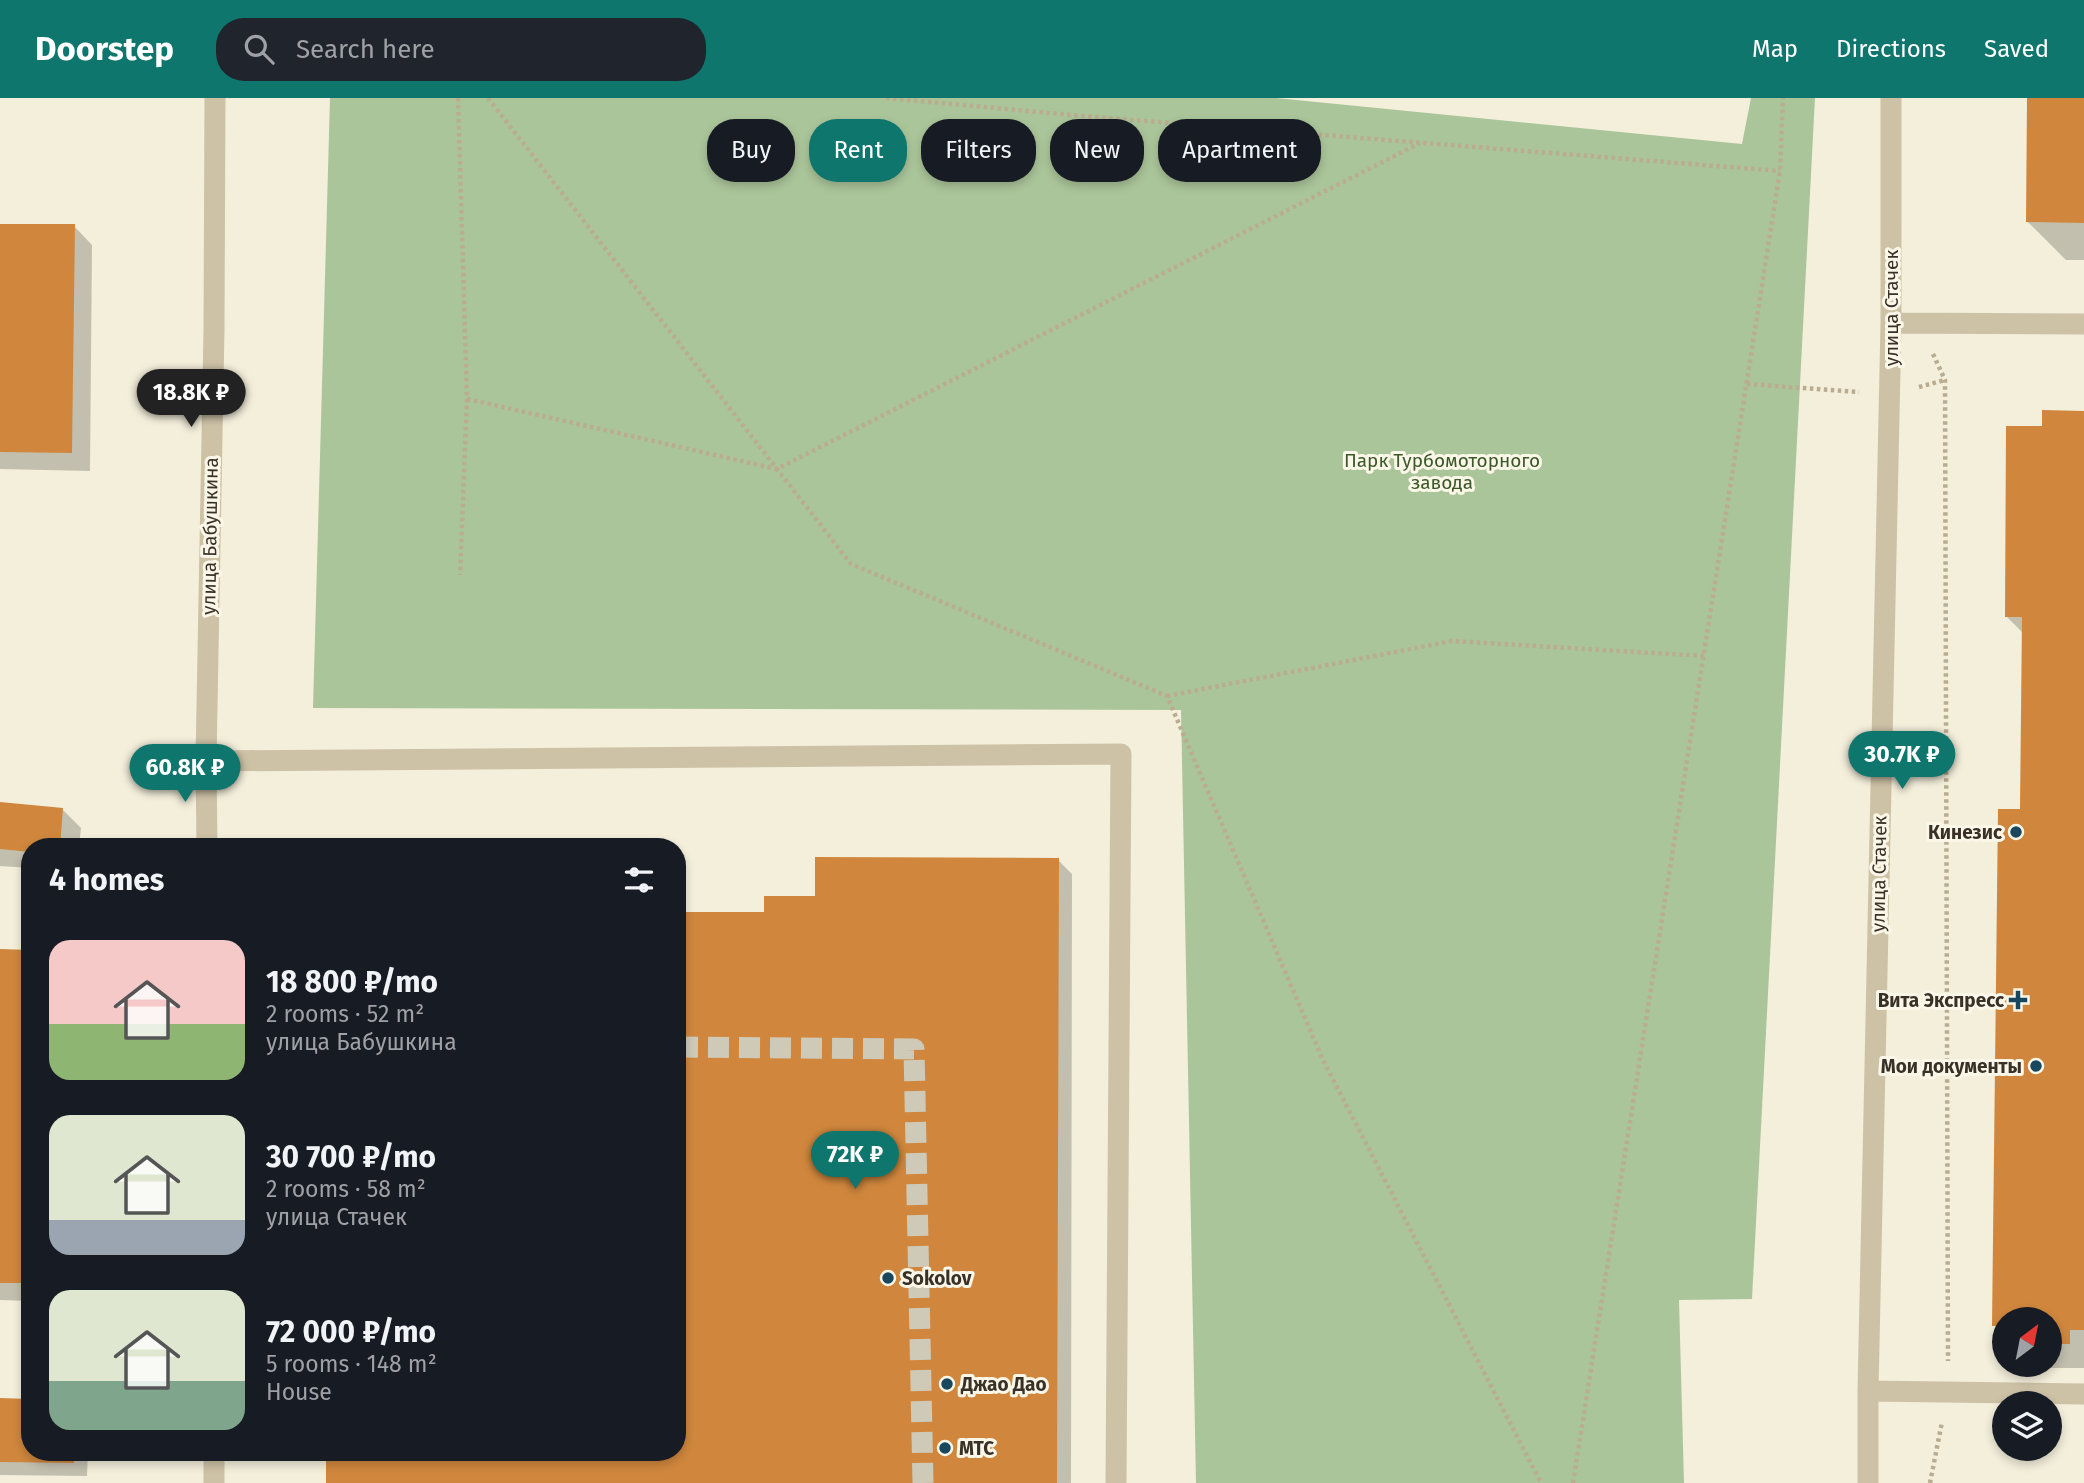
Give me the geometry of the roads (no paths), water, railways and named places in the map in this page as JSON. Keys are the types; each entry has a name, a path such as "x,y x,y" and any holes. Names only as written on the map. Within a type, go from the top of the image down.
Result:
{"street":[{"name":"улица Бабушкина","path":"207,838 215,98"},
{"name":"улица Стачек","path":"1868,1483 1890,394 1891,98"},
{"path":"1891,323 2084,324"},
{"path":"206,761 1121,754 1116,1483"},
{"path":"1868,1391 2084,1394"},
{"path":"214,1461 214,1483"}],"tunnel":[{"path":"686,1047 914,1049 923,1483"}],"place":[{"name":"Кинезис","path":"2016,832"},
{"name":"Вита Экспресс","path":"2018,1000"},
{"name":"Мои документы","path":"2036,1066"},
{"name":"Sokolov","path":"888,1278"},
{"name":"Джао Дао","path":"947,1384"},
{"name":"МТС","path":"945,1448"}],"park label":[{"name":"Парк Турбомоторного завода","path":"1442,471"}]}
